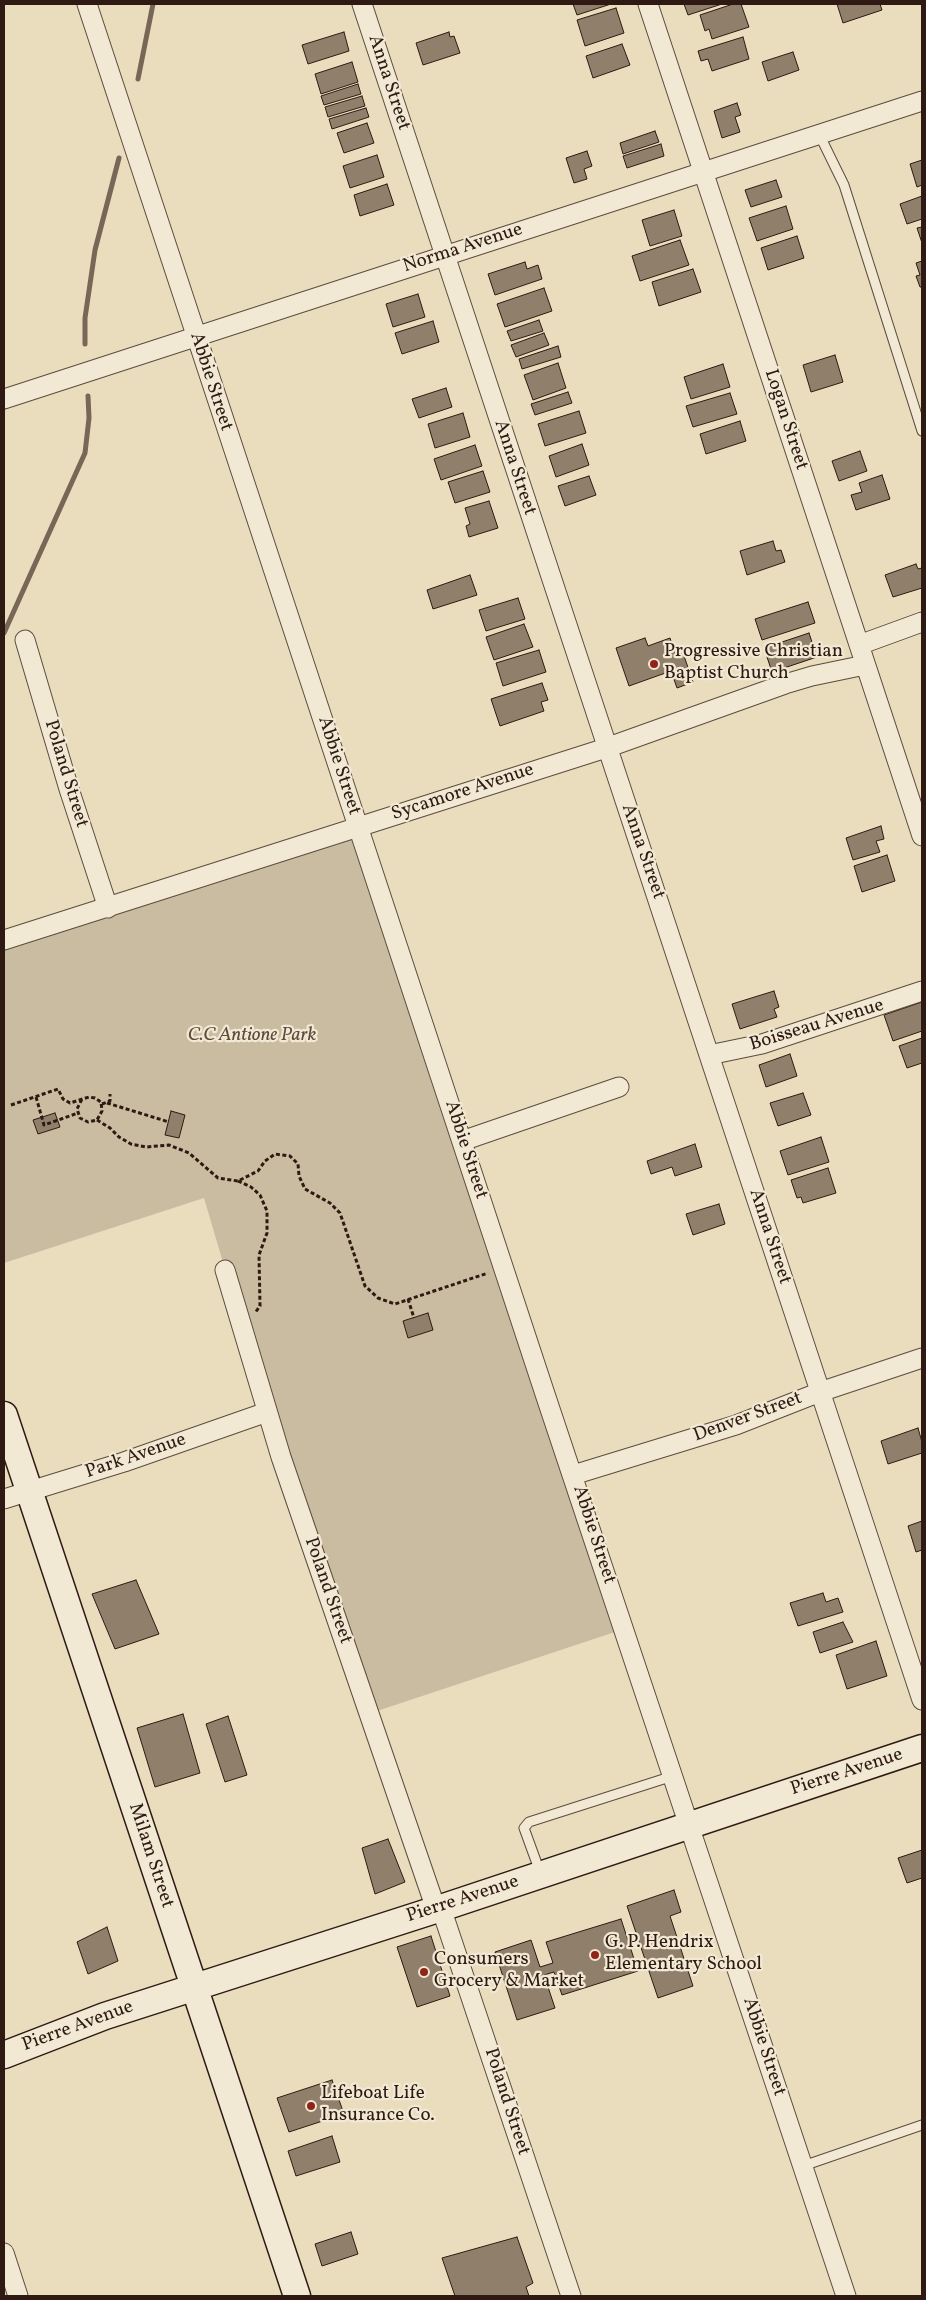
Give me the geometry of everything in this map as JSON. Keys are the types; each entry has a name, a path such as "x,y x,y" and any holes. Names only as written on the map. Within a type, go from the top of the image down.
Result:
{"main road":[{"name":"Milam Street","path":"4,1415 297,2296"},
{"name":"Pierre Avenue","path":"4,2055 105,2016 438,1909 922,1748"}],"street":[{"name":"Abbie Street","path":"87,4 195,336 846,2296"},
{"name":"Anna Street","path":"362,4 606,748 922,1700"},
{"name":"Logan Street","path":"648,4 922,836"},
{"name":"Norma Avenue","path":"4,399 922,101"},
{"path":"859,645 922,622"},
{"name":"Poland Street","path":"24,640 69,789 108,908"},
{"name":"Sycamore Avenue","path":"4,940 606,748 785,684 820,674 866,665"},
{"name":"Boisseau Avenue","path":"709,1055 762,1044 922,991"},
{"path":"462,1141 619,1087"},
{"name":"Poland Street","path":"225,1270 266,1412 406,1828 438,1909 571,2296"},
{"name":"Denver Street","path":"573,1475 736,1425 820,1392 922,1358"},
{"name":"Park Avenue","path":"4,1499 124,1462 266,1412"},
{"path":"4,2253 18,2296"}],"lane":[{"path":"819,134 844,186 922,431"},
{"path":"541,1875 524,1828 529,1822 672,1776"},
{"path":"803,2166 922,2125"}],"path":[{"path":"11,1105 58,1089 63,1099 70,1103 95,1098 102,1104"},
{"path":"107,1103 110,1101 110,1094"},
{"path":"36,1097 44,1124 78,1113"},
{"path":"82,1100 79,1104 78,1113 83,1120 91,1122 98,1120 102,1104"},
{"path":"102,1104 107,1103 169,1122"},
{"path":"98,1120 131,1144 146,1147 170,1145 189,1153 206,1170 218,1178 238,1181 251,1187 260,1195 268,1211 267,1233 259,1255 260,1306 251,1320 242,1328"},
{"path":"238,1181 258,1171 265,1161 275,1154 290,1156 298,1164 299,1176 305,1189 330,1203 340,1213 365,1286 378,1298 386,1301 395,1304 494,1271"},
{"path":"408,1300 414,1318"}],"green space":[{"name":"C.C Antione Park","path":"359,826 624,1629 368,1714 267,1412 204,1198 4,1263 4,940"}],"building":[{"path":"573,4 611,4 577,15"},
{"path":"684,4 722,4 688,15"},
{"path":"733,4 741,4 749,27 712,39 709,29 705,31 700,15"},
{"path":"837,4 880,4 882,10 843,23"},
{"path":"616,8 624,33 585,46 577,20"},
{"path":"344,32 349,51 308,64 302,45"},
{"path":"449,32 450,37 454,36 460,53 423,65 416,43"},
{"path":"743,37 749,59 712,71 708,59 701,61 698,51"},
{"path":"622,44 630,65 593,78 586,56"},
{"path":"793,52 799,70 768,81 762,62"},
{"path":"352,62 358,82 321,94 315,74"},
{"path":"358,84 361,94 324,105 321,96"},
{"path":"362,96 365,106 328,117 325,107"},
{"path":"737,103 741,115 735,117 740,132 722,138 714,111"},
{"path":"366,108 369,117 332,129 329,119"},
{"path":"367,123 374,143 344,153 337,133"},
{"path":"655,131 659,142 623,154 620,143"},
{"path":"661,144 664,156 627,168 623,156"},
{"path":"587,151 592,166 584,169 587,179 574,183 566,158"},
{"path":"377,155 384,177 350,188 343,166"},
{"path":"922,160 922,185 917,187 910,164"},
{"path":"776,180 782,197 751,207 745,190"},
{"path":"387,184 394,205 360,216 354,195"},
{"path":"922,196 922,219 907,224 900,204"},
{"path":"786,206 793,229 757,241 749,218"},
{"path":"674,210 682,236 650,246 642,220"},
{"path":"922,227 922,243 917,228"},
{"path":"797,236 804,258 768,270 761,248"},
{"path":"680,240 689,265 640,281 632,256"},
{"path":"922,261 922,287 920,287 916,276 920,275 916,263"},
{"path":"525,262 527,269 538,265 542,279 495,295 488,274"},
{"path":"693,269 701,292 659,306 652,282"},
{"path":"544,288 552,311 505,327 497,304"},
{"path":"418,294 425,317 393,327 386,304"},
{"path":"539,320 543,331 511,341 507,331"},
{"path":"433,321 439,342 402,354 395,333"},
{"path":"544,333 549,345 516,357 511,345"},
{"path":"558,346 561,357 522,369 519,359"},
{"path":"835,355 843,382 811,392 803,365"},
{"path":"558,363 566,388 533,400 524,375"},
{"path":"723,364 730,387 691,399 684,377"},
{"path":"446,388 452,407 419,418 412,399"},
{"path":"568,392 572,403 535,415 531,404"},
{"path":"730,393 737,414 693,427 686,406"},
{"path":"579,411 586,433 545,446 538,424"},
{"path":"463,413 470,437 435,448 428,424"},
{"path":"740,421 746,441 706,454 700,434"},
{"path":"582,444 589,465 556,477 549,456"},
{"path":"475,445 482,466 441,480 434,459"},
{"path":"860,451 867,471 839,481 832,461"},
{"path":"483,471 490,492 455,503 448,482"},
{"path":"882,475 890,499 856,510 851,495 862,492 859,483"},
{"path":"589,476 596,495 565,506 558,486"},
{"path":"489,501 498,528 469,537 466,526 470,524 465,508"},
{"path":"773,541 776,551 781,550 785,562 747,575 740,551"},
{"path":"916,564 918,569 922,568 922,588 893,597 885,575"},
{"path":"470,575 477,595 433,609 427,590"},
{"path":"518,598 525,619 486,631 479,610"},
{"path":"808,602 815,623 762,640 755,619"},
{"path":"524,624 533,647 494,660 486,637"},
{"path":"809,633 817,657 772,672 764,648"},
{"name":"Progressive Christian Baptist Church","path":"645,638 648,646 670,638 676,656 683,653 693,682 677,688 671,671 629,686 616,648"},
{"path":"539,650 546,672 503,686 496,663"},
{"path":"542,683 548,700 541,702 544,711 500,726 491,699"},
{"path":"881,826 884,839 876,841 880,852 853,860 846,838"},
{"path":"887,855 895,881 862,892 854,866"},
{"path":"774,991 779,1007 774,1009 777,1017 740,1029 732,1004"},
{"path":"922,1002 922,1031 893,1041 884,1015"},
{"path":"922,1038 922,1063 907,1068 899,1046"},
{"path":"790,1054 797,1076 766,1087 759,1065"},
{"path":"803,1093 811,1115 778,1126 770,1103"},
{"path":"171,1111 185,1115 179,1138 165,1135"},
{"path":"55,1113 60,1127 38,1134 33,1120"},
{"path":"821,1137 829,1162 788,1175 780,1151"},
{"path":"695,1144 702,1167 675,1176 672,1167 651,1174 647,1161"},
{"path":"828,1168 836,1193 803,1203 801,1197 797,1198 791,1180"},
{"path":"719,1204 725,1224 693,1235 686,1214"},
{"path":"428,1313 433,1330 408,1338 403,1321"},
{"path":"918,1428 922,1442 922,1453 888,1464 881,1441"},
{"path":"922,1521 922,1550 916,1552 908,1526"},
{"path":"136,1580 159,1634 115,1649 92,1594"},
{"path":"823,1593 826,1602 838,1598 843,1612 798,1626 790,1603"},
{"path":"843,1622 853,1642 820,1653 813,1632"},
{"path":"876,1641 887,1676 847,1689 836,1655"},
{"path":"183,1714 200,1773 155,1787 137,1728"},
{"path":"228,1716 247,1775 225,1782 206,1724"},
{"path":"388,1839 405,1882 375,1894 362,1848"},
{"path":"922,1850 922,1878 907,1883 898,1858"},
{"path":"674,1890 681,1912 670,1916 693,1986 658,1998 627,1906"},
{"name":"G. P. Hendrix Elementary School","path":"621,1919 638,1971 562,1995 554,1972 544,1975 555,2008 517,2020 495,1952 531,1940 540,1967 553,1963 546,1942"},
{"path":"107,1927 118,1961 88,1974 77,1942"},
{"name":"Consumers Grocery & Market","path":"431,1936 450,1996 417,2007 397,1947"},
{"name":"Lifeboat Life Insurance Co.","path":"332,2080 344,2114 289,2132 277,2098"},
{"path":"332,2136 340,2162 296,2176 288,2151"},
{"path":"351,2232 358,2254 322,2266 315,2244"},
{"path":"517,2237 533,2283 526,2287 529,2296 455,2296 442,2258"}],"waterway":[{"path":"138,79 153,4"},
{"path":"85,344 85,318 95,250 119,158"},
{"path":"4,633 85,453 89,418 88,396"}],"place":[{"name":"Progressive Christian Baptist Church","path":"654,664"},
{"name":"G. P. Hendrix Elementary School","path":"595,1955"},
{"name":"Consumers Grocery & Market","path":"424,1972"},
{"name":"Lifeboat Life Insurance Co.","path":"311,2106"}]}
